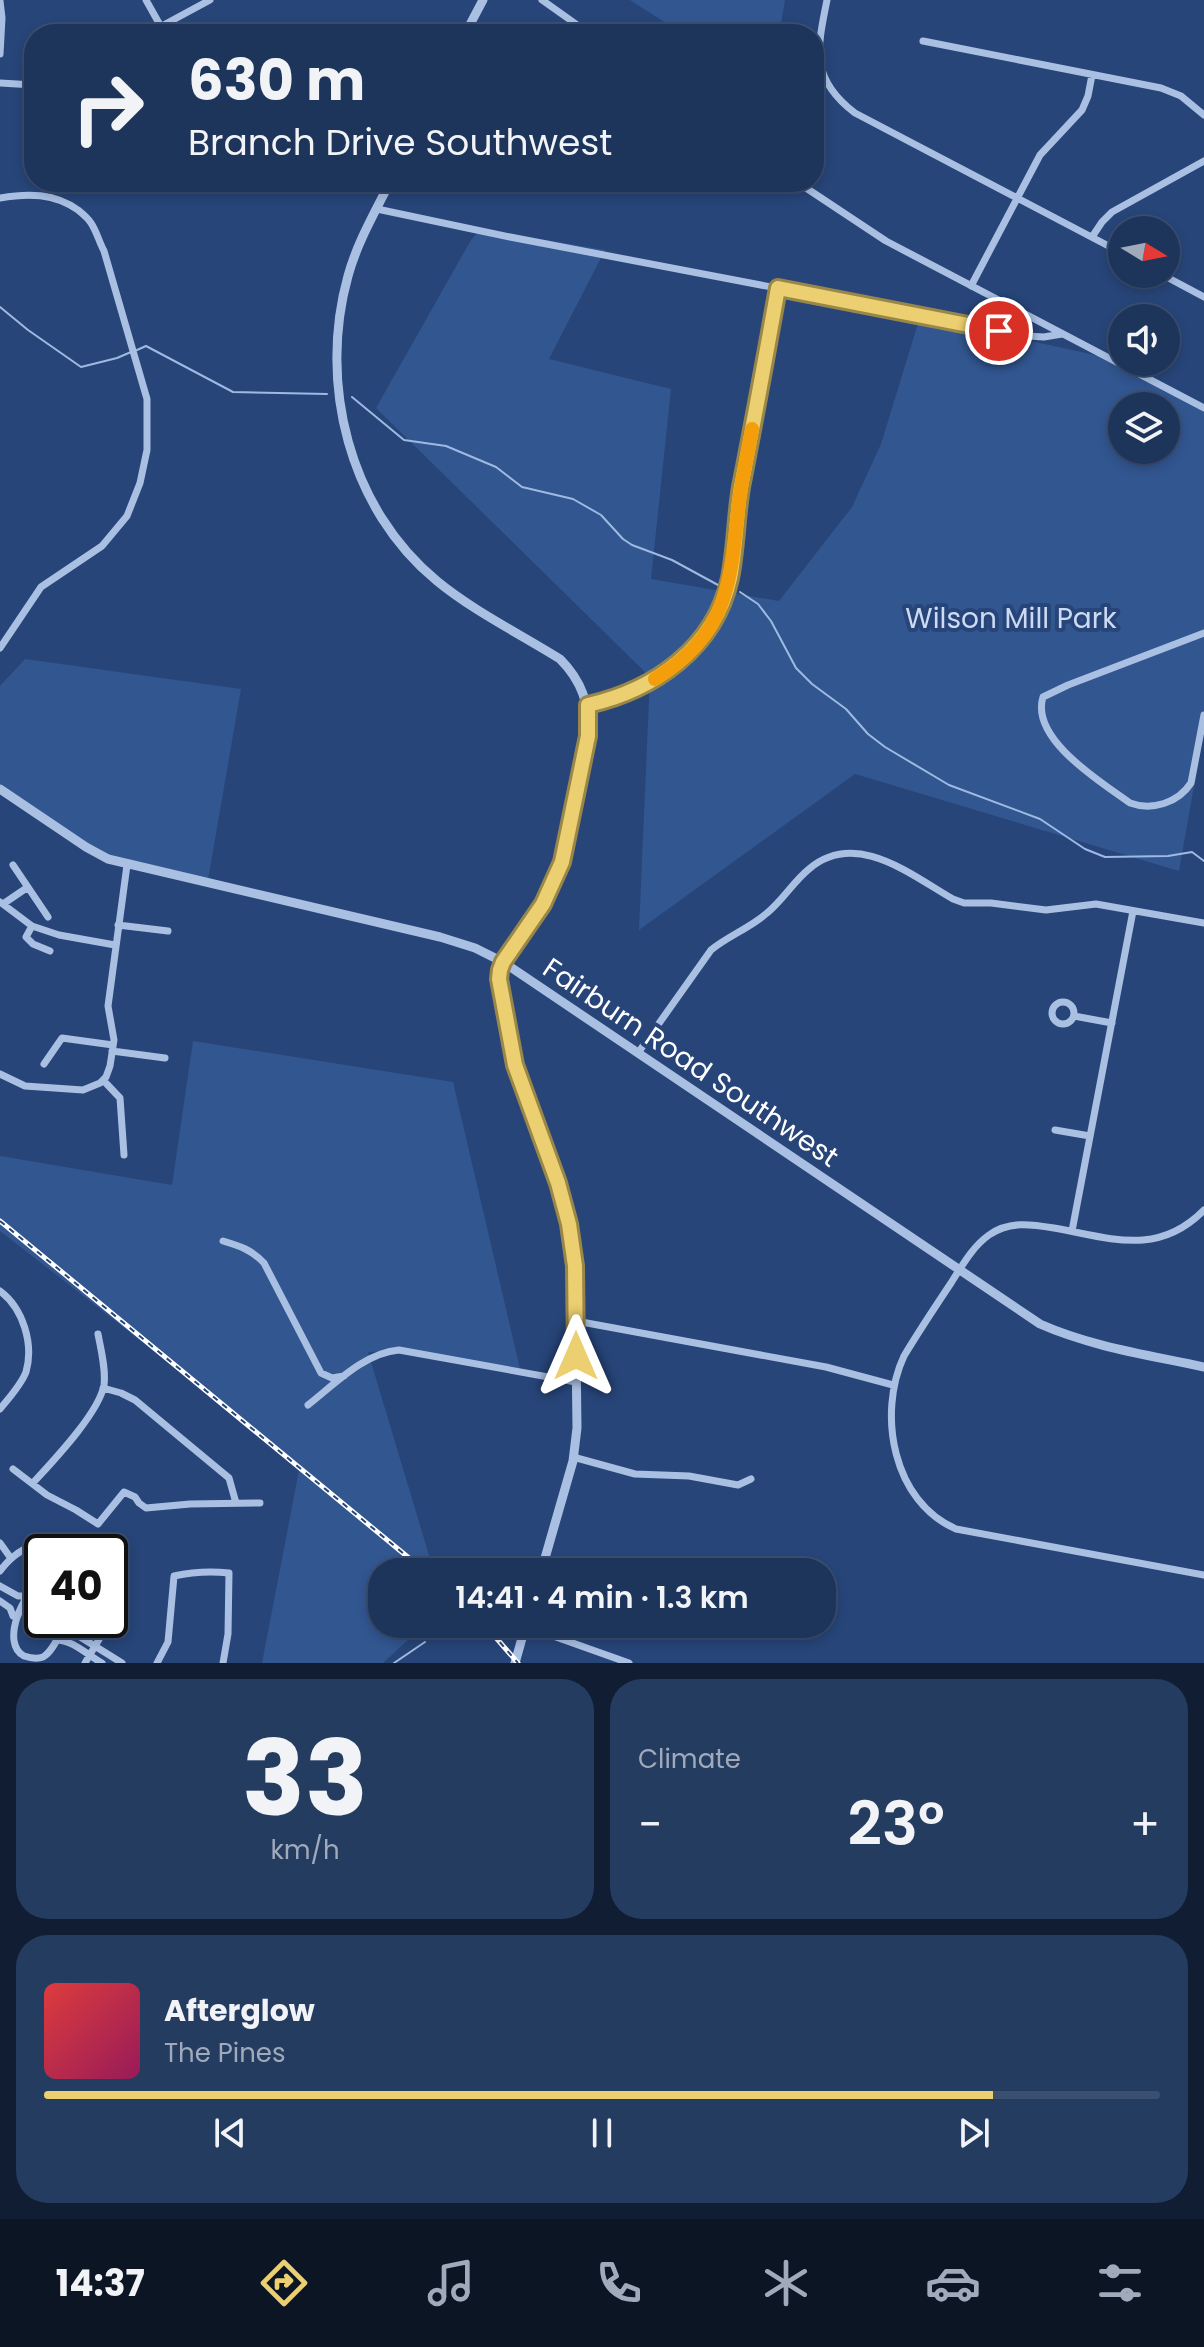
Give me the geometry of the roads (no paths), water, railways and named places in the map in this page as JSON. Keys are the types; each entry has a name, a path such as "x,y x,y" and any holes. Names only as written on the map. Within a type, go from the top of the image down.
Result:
{"street":[{"path":"146,0 159,24"},
{"path":"162,24 210,0"},
{"path":"470,24 483,0"},
{"path":"542,0 576,24"},
{"path":"823,24 827,0"},
{"path":"0,1 0,54"},
{"path":"923,41 1161,88 1181,96 1204,115"},
{"path":"971,286 1040,155 1082,110 1092,75"},
{"path":"824,78 840,101 855,113 1108,246"},
{"path":"0,83 24,84"},
{"path":"1092,237 1112,212 1204,161"},
{"path":"385,192 348,274 337,336 336,371 341,412 357,471 389,527 419,564 456,595 560,659 577,680 588,705 588,736 562,862 543,904 503,962 499,979 515,1065 558,1183 569,1224 575,1266 577,1428 573,1457 545,1558"},
{"path":"812,192 886,241 1204,408"},
{"path":"0,198 36,194 54,198 72,206 92,224 104,251 147,399 147,450 140,483 127,516 102,546 41,587 0,648"},
{"path":"377,209 1027,336 1062,334"},
{"path":"1180,284 1204,297"},
{"path":"588,705 627,691 672,668 700,642 720,609 731,576 739,497 778,288"},
{"path":"1204,633 1068,685 1043,697 1040,706 1049,732 1070,757 1130,803 1141,807 1153,807 1185,792 1191,783 1204,715"},
{"name":"Fairburn Road Southwest","path":"0,789 108,859 440,937 475,948 503,962 1040,1324 1070,1337 1204,1367"},
{"path":"638,1053 711,950 725,938 764,916 807,870 835,855 856,852 877,857 964,903 1046,910 1096,904 1204,923"},
{"path":"13,865 48,917"},
{"path":"0,1074 25,1086 51,1089 83,1090 103,1080 110,1066 113,1048 108,1006 127,865"},
{"path":"28,887 2,903 32,926 59,935 115,945"},
{"path":"1072,1231 1133,911"},
{"path":"118,925 168,931"},
{"path":"32,926 26,937 33,944 50,951"},
{"path":"1074,1016 1112,1023"},
{"path":"44,1064 62,1038 165,1058"},
{"path":"103,1080 120,1098 124,1155"},
{"path":"1055,1130 1090,1136"},
{"path":"1204,1210 1173,1234 1152,1240 1123,1241 1030,1224 1004,1227 980,1242 904,1356 893,1385 892,1426 902,1472 918,1502 941,1522 956,1529 1204,1575"},
{"path":"223,1241 243,1247 264,1263 321,1373 332,1378 346,1375"},
{"path":"0,1291 19,1315 28,1336 28,1355 21,1381 0,1409"},
{"path":"576,1321 826,1367 893,1385"},
{"path":"33,1483 85,1420 103,1388 98,1334"},
{"path":"308,1405 378,1355 399,1350 576,1382"},
{"path":"103,1388 135,1400 229,1478 236,1503"},
{"path":"573,1457 635,1474 689,1476 738,1485 751,1479"},
{"path":"13,1469 47,1495 98,1524 124,1492 135,1497 146,1508 260,1503"},
{"path":"0,1543 10,1557"},
{"path":"0,1571 10,1557 24,1550"},
{"path":"157,1663 168,1642 174,1576 219,1572 229,1573 228,1634 223,1663"},
{"path":"0,1586 24,1596"},
{"path":"24,1599 8,1626 7,1638 15,1651 25,1657 39,1658 46,1655 56,1640 63,1640 72,1644 87,1660 102,1663"},
{"path":"0,1601 10,1608 13,1616"},
{"path":"83,1638 122,1663"},
{"path":"87,1660 99,1638"},
{"path":"515,1663 522,1638"},
{"path":"561,1638 629,1663"}],"waterway":[{"path":"0,307 81,367 131,352"},
{"path":"137,350 146,346 233,392 327,394"},
{"path":"352,397 404,440 446,446 496,467 522,487 573,499 601,515 632,545 672,560 718,585"},
{"path":"740,592 758,604 771,621 796,668 812,684 846,709 868,734 885,747 949,785 1040,819 1085,849 1105,857 1168,856 1192,852 1204,861"},
{"path":"394,1663 425,1642"}],"railway":[{"path":"0,1221 409,1558"},
{"path":"496,1638 518,1663"}],"park label":[{"name":"Wilson Mill Park","path":"1011,618"}]}
